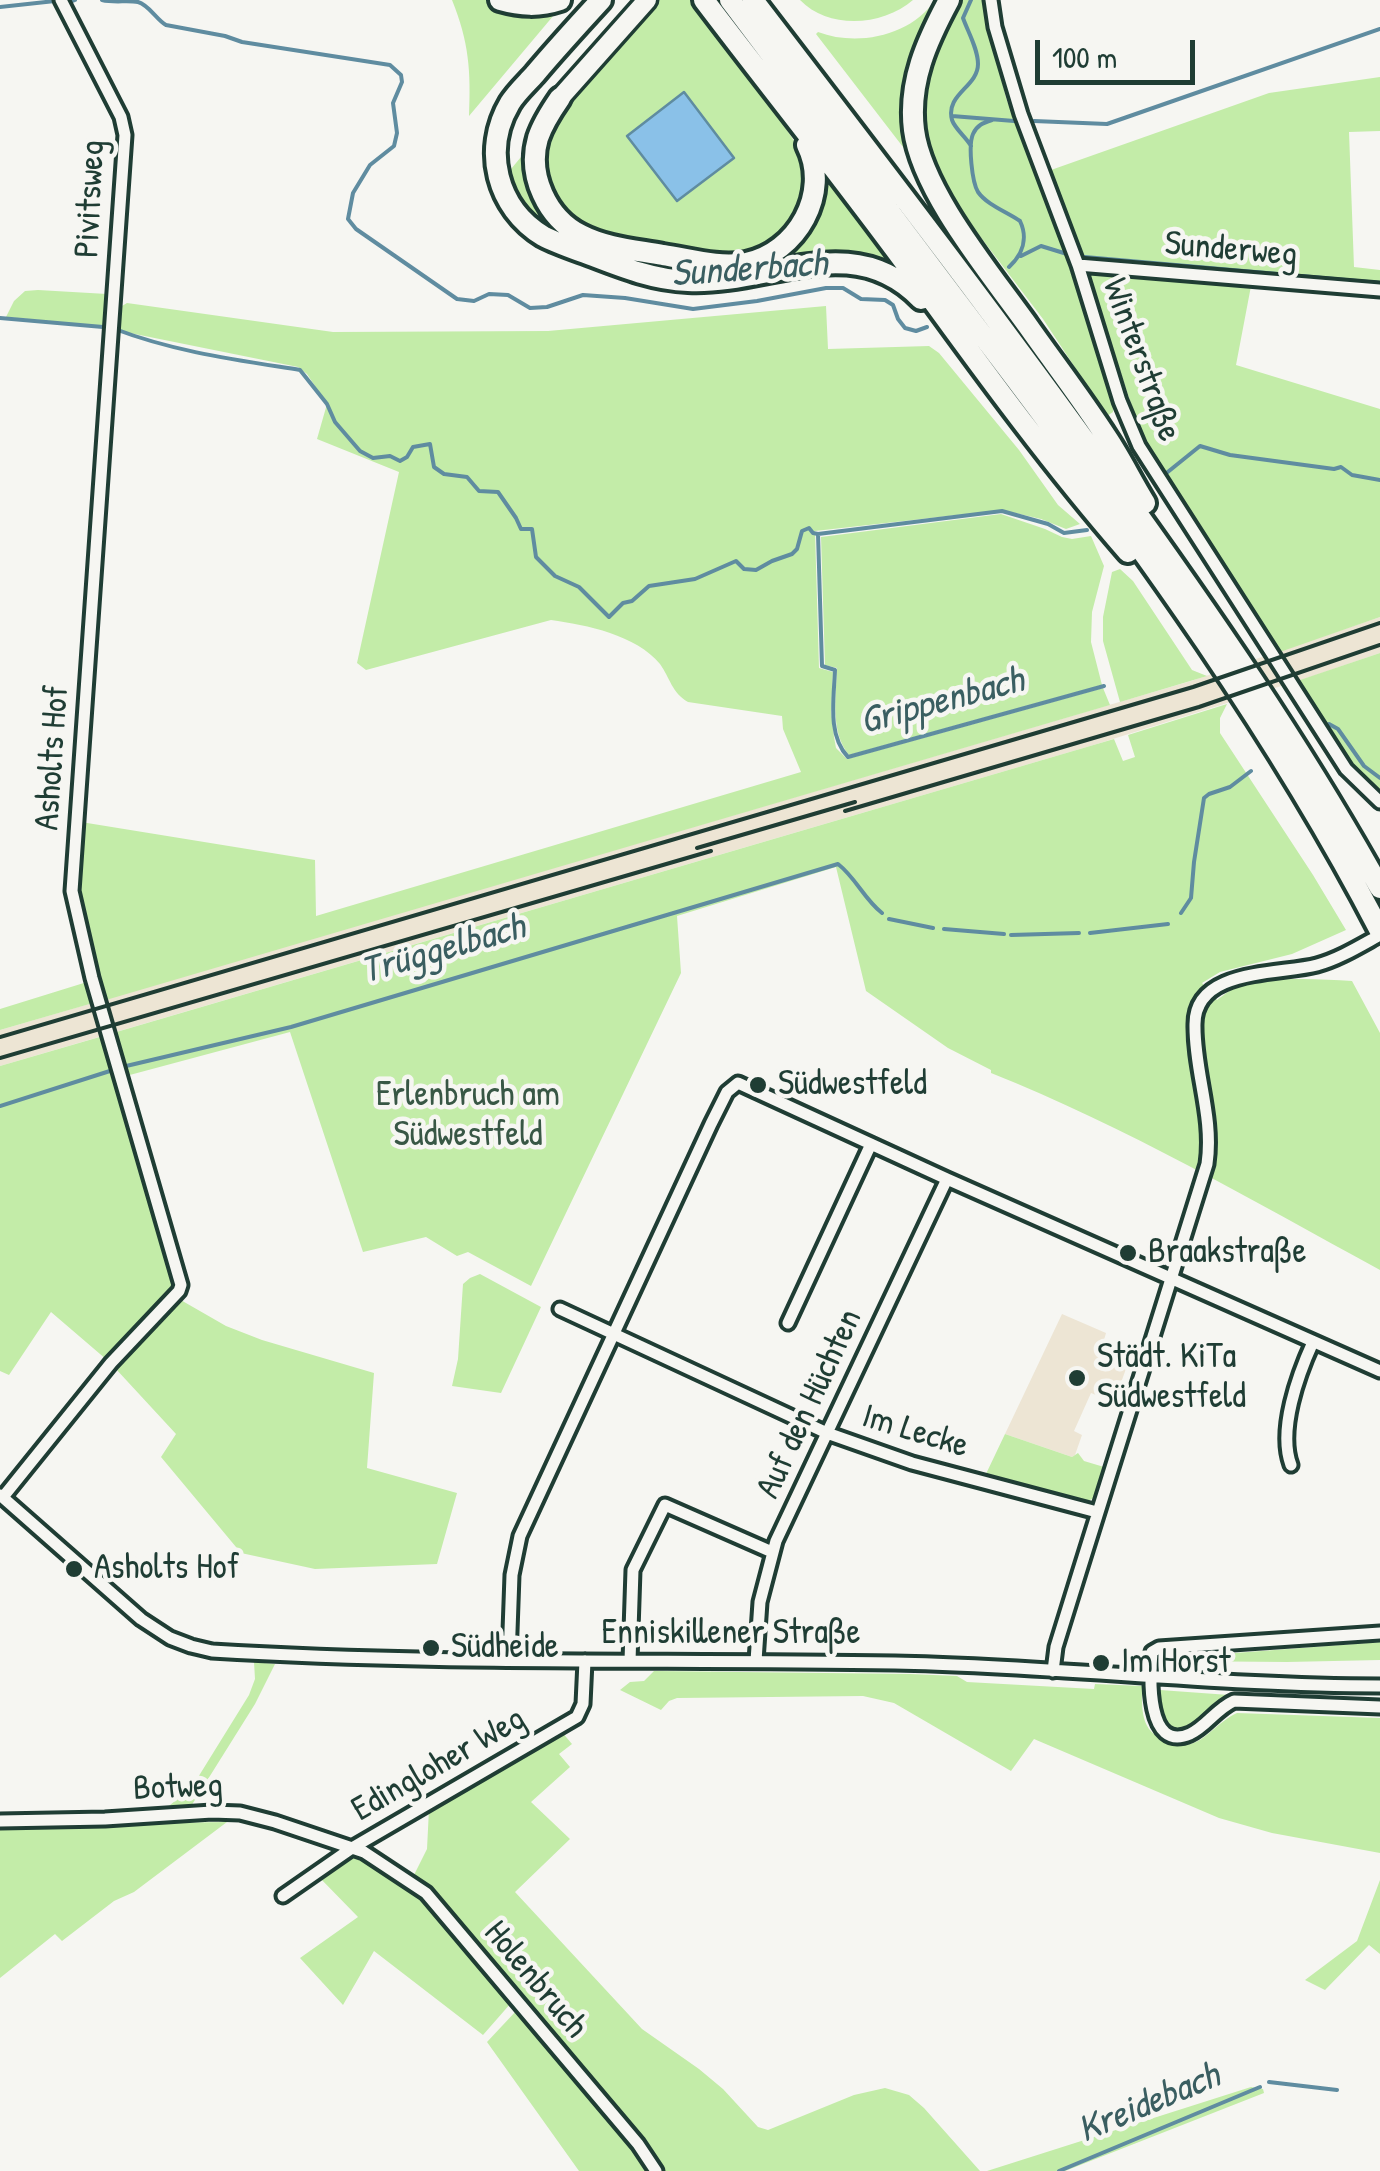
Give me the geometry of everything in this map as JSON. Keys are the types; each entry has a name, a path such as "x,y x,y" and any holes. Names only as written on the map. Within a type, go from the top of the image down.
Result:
{"highway":[{"path":"500,0 528,6 560,0"},
{"path":"600,0 510,102 496,140 499,183 512,208 527,224 545,236 619,266 686,282 739,278 818,262 862,266 911,288 956,334"},
{"path":"648,0 560,98 541,129 534,158 540,190 554,214 567,226 611,246 727,266 763,258 791,240 809,208 816,184 810,152 789,113"},
{"path":"704,0 1066,480 1156,584 1200,616"},
{"path":"730,0 1087,474 1284,726 1380,888"},
{"path":"753,0 1014,342 1200,616"},
{"path":"948,0 921,56 915,84 914,131 930,182 1108,438 1200,616 1380,933"}],"street":[{"name":"Pivitsweg","path":"61,0 126,134 113,296"},
{"name":"Winterstraße","path":"990,0 1021,114 1078,265 1120,402 1139,446 1346,769 1380,802"},
{"name":"Sunderweg","path":"1078,265 1380,290"},
{"name":"Asholts Hof","path":"111,1363 179,1292 181,1285 92,978 72,891 113,296"},
{"path":"1053,1670 1057,1644 1205,1174 1209,1127 1194,1026 1198,1007 1205,996 1225,982 1310,967 1351,951 1380,933"},
{"path":"509,1659 512,1575 520,1536 711,1124 734,1085 743,1084 947,1180 1380,1371"},
{"path":"788,1324 871,1144"},
{"name":"Auf den Hüchten","path":"756,1661 760,1602 772,1552 947,1180"},
{"path":"560,1309 614,1334"},
{"name":"Im Lecke","path":"614,1334 826,1433 912,1464 1098,1512"},
{"path":"1290,1465 1287,1449 1292,1404 1312,1342"},
{"name":"Enniskillener Straße","path":"111,1363 1,1496 140,1619 191,1646 276,1655 916,1664 1282,1686 1380,1686"},
{"path":"630,1661 633,1570 666,1504 772,1552"},
{"path":"1380,1633 1155,1649 1152,1656 1152,1698 1157,1724 1178,1736 1198,1730 1214,1713 1234,1701 1380,1707"},
{"name":"Edingloher Weg","path":"283,1896 352,1848 577,1717 583,1704 585,1661"},
{"name":"Botweg","path":"0,1820 227,1812 275,1822 352,1848"},
{"name":"Holenbruch","path":"352,1848 426,1893 638,2144 656,2171"}],"shaded area":[{"path":"1380,617 1380,653 1313,676 1097,744 0,1066 0,1030 1191,681"},
{"name":"Städt. KiTa Südwestfeld","path":"1062,1314 1106,1333 1104,1340 1132,1352 1118,1391 1126,1395 1123,1406 1091,1393 1074,1431 1082,1435 1072,1457 1005,1434"}],"green space":[{"path":"452,0 559,9 469,116 468,57"},
{"path":"659,0 690,0 783,124 802,158 807,182 805,196 786,234 761,251 728,257 597,234 564,210 549,187 545,146 559,114"},
{"path":"800,0 913,0 887,15 856,21 826,16"},
{"path":"935,0 942,0 926,29 913,160 816,34 849,38 882,35 912,22"},
{"path":"962,0 983,0 1006,98 1047,201 1114,402 1113,412 1107,416 1043,319 966,218 947,189 932,152 923,108 934,62"},
{"path":"1380,77 1380,131 1349,132 1354,267 1380,270 1380,285 1086,261 1082,257 1051,170 1269,93"},
{"path":"526,151 547,217 716,274 656,269 550,231 520,205 506,175"},
{"path":"822,168 898,268 797,258 789,249"},
{"path":"1092,273 1251,286 1236,365 1380,409 1380,617 1277,653 1139,428 1089,277"},
{"path":"25,291 107,294 105,326 6,317"},
{"path":"127,303 333,332 548,331 826,306 828,349 929,346 1019,450 1058,505 1080,524 1066,529 1002,510 815,531 819,668 833,672 831,712 836,748 847,759 1103,688 1110,705 106,1000 78,890 81,822 315,860 316,916 801,772 783,729 782,716 688,702 650,654 610,633 580,625 551,620 366,670 357,663 399,472 317,439 327,404 298,367 115,330 117,309"},
{"path":"1001,514 1062,537 1091,536 1104,566 1092,612 1091,642 1102,685 849,755 837,725 837,668 825,665 821,537"},
{"path":"1120,569 1133,581 1192,670 1207,676 1120,702 1103,641 1103,617 1112,572"},
{"path":"1380,653 1380,792 1344,754 1294,682"},
{"name":"Erlenbruch am Südwestfeld","path":"1227,704 1220,718 1220,733 1346,930 1292,954 1220,972 1202,983 1217,1000 1235,988 1265,981 1352,981 1380,1033 1380,1270 1140,1141 991,1073 866,991 836,867 677,916 681,973 531,1286 468,1252 457,1256 426,1237 363,1252 290,1032 126,1076 113,1033 1114,739 1123,761 1135,757 1128,735"},
{"path":"87,982 93,1003 0,1030 0,1009"},
{"path":"103,1036 175,1287 107,1360 51,1312 9,1375 0,1371 0,1066"},
{"path":"480,1274 541,1307 501,1393 452,1386 458,1359 463,1284"},
{"path":"179,1299 226,1326 262,1340 374,1373 367,1468 457,1493 437,1564 315,1569 241,1553 161,1457 176,1434 115,1368"},
{"path":"1005,1434 1072,1457 1078,1453 1084,1461 1104,1467 1094,1498 1086,1502 985,1476"},
{"path":"1380,1642 1380,1660 1169,1661 1169,1658"},
{"path":"254,1662 275,1664 255,1704 188,1811 164,1810 192,1787 249,1695 255,1679"},
{"path":"654,1671 910,1674 957,1676 967,1682 1094,1689 1095,1684 1142,1686 1143,1711 1151,1732 1166,1741 1187,1745 1237,1713 1380,1718 1380,1853 1272,1833 1219,1818 1034,1739 1011,1771 894,1703 863,1696 677,1698 661,1710 620,1690 630,1682 644,1681"},
{"path":"1160,1690 1236,1696 1220,1701 1194,1723 1180,1729 1163,1721"},
{"path":"561,1731 572,1744 559,1754 570,1767 531,1802 570,1839 515,1892 642,2029 723,2089 758,2127 768,2130 854,2095 885,2088 909,2095 924,2108 980,2171 662,2171 412,1879 427,1849 429,1809"},
{"path":"227,1822 62,1941 55,1934 0,1978 0,1825"},
{"path":"352,1854 423,1898 511,2003 483,2035 374,1951 343,2005 300,1958 358,1917 318,1876"},
{"path":"1380,1880 1380,1954 1369,1945 1325,1990 1305,1980 1357,1941"},
{"path":"517,2010 650,2171 579,2171 487,2042"},
{"path":"1251,2087 1263,2089 1264,2093 1065,2171 987,2171"}],"water":[{"path":"684,92 734,158 677,201 627,136"}],"waterway":[{"name":"Sunderbach","path":"70,2 75,0"},
{"name":"Sunderbach","path":"102,0 138,2 166,25 242,42 390,65 401,75 402,82 393,103 397,133 394,146 370,165 353,193 348,219 356,229 457,299 474,301 489,294 508,295 530,308 547,307 583,295 693,309 843,288 861,299 885,300 893,305 905,328 916,331 927,327"},
{"path":"971,0 963,18 976,52 977,72 951,111 953,123 971,146"},
{"name":"Sunderbach","path":"0,7 55,1"},
{"name":"Sunderbach","path":"1034,121 1107,124 1380,29"},
{"path":"952,116 1014,121"},
{"name":"Sunderbach","path":"992,120 976,128 973,134 971,163 982,197 1020,221 1023,245 1009,267"},
{"name":"Sunderbach","path":"1021,256 1041,246 1067,254"},
{"name":"Sunderbach","path":"1085,257 1380,283"},
{"name":"Grippenbach","path":"0,318 103,327"},
{"name":"Grippenbach","path":"115,329 183,349 300,370 327,404 335,422 360,451 373,458 390,456 400,461 413,447 430,444 434,467 444,474 467,477 479,491 498,492 521,529 532,529 536,557 555,576 579,587 609,617 649,586 695,579 736,561 744,569 756,570 792,554 802,531 809,528 818,534 1002,511 1048,524 1064,533 1087,530"},
{"name":"Grippenbach","path":"1164,475 1200,446 1230,455 1341,467 1352,475 1380,480"},
{"name":"Grippenbach","path":"818,534 822,666 835,670 834,727 848,757 1104,686"},
{"name":"Trüggelbach","path":"1325,726 1338,729 1364,766 1380,778"},
{"name":"Trüggelbach","path":"1181,913 1191,898 1204,798 1230,787 1251,771"},
{"name":"Trüggelbach","path":"122,1067 291,1027 838,864 882,913"},
{"name":"Trüggelbach","path":"889,919 933,928"},
{"name":"Trüggelbach","path":"1090,933 1168,924"},
{"name":"Trüggelbach","path":"944,929 1004,934"},
{"name":"Trüggelbach","path":"1011,935 1079,933"},
{"name":"Trüggelbach","path":"0,1106 113,1070"},
{"name":"Kreidebach","path":"1269,2082 1337,2090"},
{"name":"Kreidebach","path":"1059,2171 1260,2087"}],"railway":[{"path":"0,1037 1193,687 1380,623"},
{"path":"845,811 1199,707 1380,645"},
{"path":"697,848 855,802"},
{"path":"0,1058 711,851"}],"place":[{"name":"Südwestfeld","path":"758,1085"},
{"name":"Braakstraße","path":"1128,1253"},
{"name":"Städt. KiTa Südwestfeld","path":"1077,1378"},
{"name":"Asholts Hof","path":"74,1569"},
{"name":"Südheide","path":"431,1648"},
{"name":"Im Horst","path":"1101,1663"}]}
